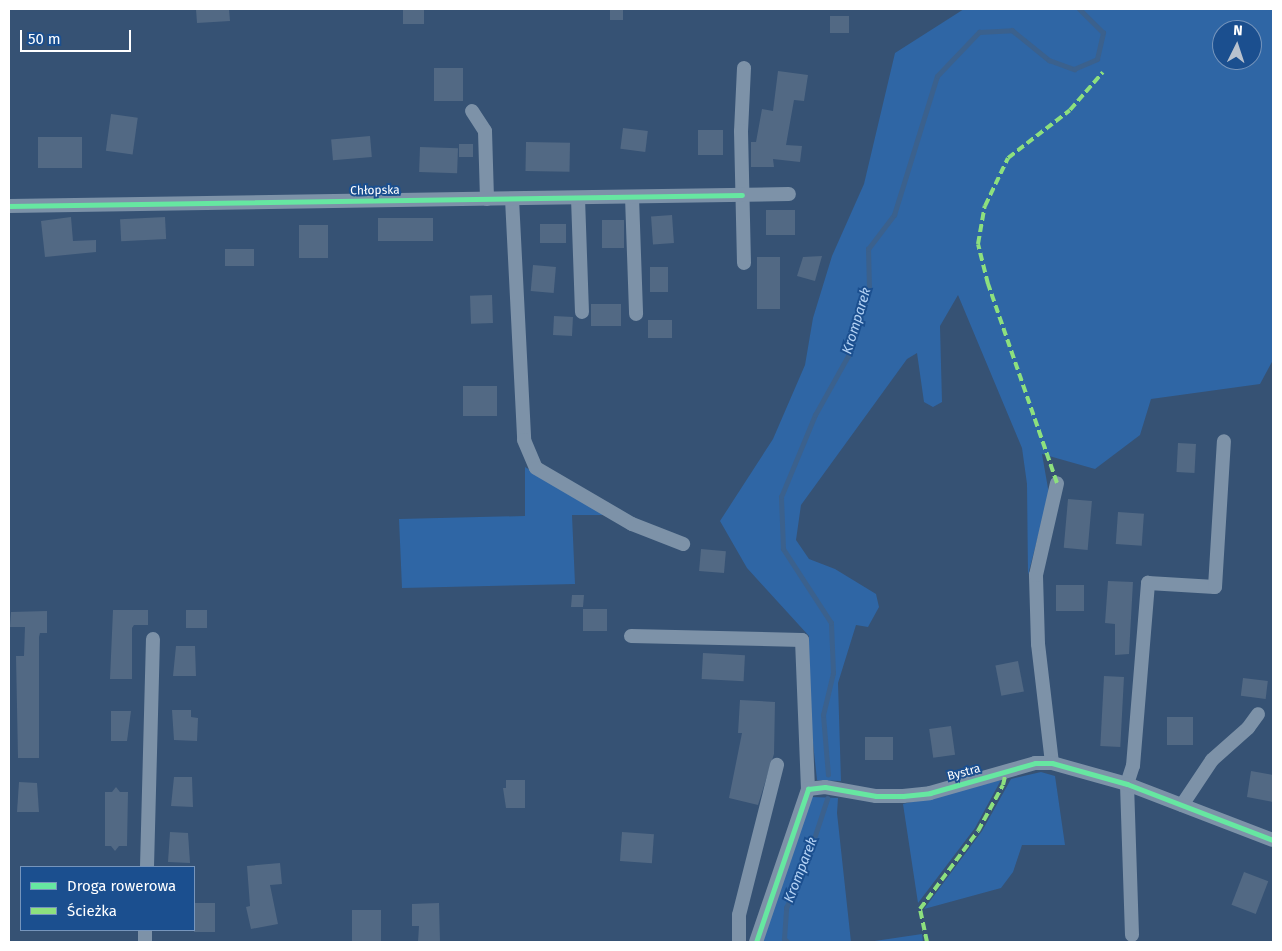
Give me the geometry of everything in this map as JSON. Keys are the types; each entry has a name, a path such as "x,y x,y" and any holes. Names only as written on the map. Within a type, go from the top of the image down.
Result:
{"street":[{"path":"744,68 742,196 744,263"},
{"path":"472,111 485,131 486,199"},
{"name":"Chłopska","path":"9,206 789,194"},
{"path":"632,197 636,314"},
{"path":"578,198 582,312"},
{"path":"512,199 524,440 536,468 632,524 683,544"},
{"path":"1132,935 1127,784 1133,766 1148,583 1215,587 1224,441"},
{"path":"1052,763 1038,644 1036,575 1057,483"},
{"path":"631,636 802,640 808,789 756,942"},
{"path":"147,866 153,639"},
{"path":"1182,805 1212,760 1248,728 1258,714"},
{"name":"Bystra","path":"808,789 826,787 876,796 904,796 930,793 1035,763 1052,763 1127,784 1273,840"},
{"path":"739,942 739,915 777,765"}],"shaded area":[{"path":"964,9 1273,9 1273,360 1260,384 1151,399 1140,435 1095,469 1042,454 1049,494 1028,575 1027,484 1022,448 958,295 940,326 942,402 933,407 924,402 917,353 907,359 801,505 796,540 809,559 835,569 876,594 879,607 868,627 856,625 838,683 841,781 817,780 807,687 809,636 747,568 720,521 773,439 805,365 813,318 832,256 864,184 895,53"},
{"path":"525,467 605,515 572,515 575,584 402,588 399,519 525,516"},
{"path":"1041,772 1055,776 1065,845 1022,845 1013,872 1001,888 924,909 982,831 1011,779"},
{"path":"1001,780 975,828 918,903 903,804"},
{"path":"812,797 838,798 837,813 851,942 762,942"},
{"path":"922,934 923,942 868,942"}],"building":[{"path":"196,9 229,9 230,21 197,23"},
{"path":"403,9 424,9 424,24 403,24"},
{"path":"610,9 623,9 623,20 610,20"},
{"path":"830,16 849,16 849,33 830,33"},
{"path":"434,68 463,68 463,101 434,101"},
{"path":"778,71 808,75 804,101 794,100 786,145 802,146 800,162 773,159 774,167 751,167 751,142 756,142 762,109 773,111"},
{"path":"111,114 138,118 133,154 106,151"},
{"path":"623,128 648,131 645,152 620,149"},
{"path":"698,130 723,130 723,155 698,155"},
{"path":"370,136 372,157 333,160 331,139"},
{"path":"38,137 82,137 82,168 38,168"},
{"path":"526,142 570,143 569,172 525,171"},
{"path":"459,144 473,144 473,157 459,157"},
{"path":"420,147 458,148 457,173 419,172"},
{"path":"766,210 795,210 795,235 766,235"},
{"path":"672,215 674,243 653,244 651,216"},
{"path":"71,217 73,241 96,240 96,252 45,257 41,221"},
{"path":"165,217 166,239 121,241 120,219"},
{"path":"378,218 433,218 433,241 378,241"},
{"path":"602,220 624,220 624,248 602,248"},
{"path":"540,224 566,224 566,243 540,243"},
{"path":"299,225 328,225 328,258 299,258"},
{"path":"225,249 254,249 254,266 225,266"},
{"path":"822,256 815,281 797,276 803,257"},
{"path":"757,257 780,257 780,309 757,309"},
{"path":"533,265 556,267 554,293 531,291"},
{"path":"650,267 668,267 668,292 650,292"},
{"path":"492,295 493,323 471,324 470,296"},
{"path":"591,304 621,304 621,326 591,326"},
{"path":"554,316 573,317 572,336 553,335"},
{"path":"648,320 672,320 672,338 648,338"},
{"path":"463,386 497,386 497,416 463,416"},
{"path":"1178,443 1196,444 1194,473 1176,472"},
{"path":"1068,499 1092,501 1088,550 1064,548"},
{"path":"1118,512 1144,514 1142,546 1116,544"},
{"path":"701,549 726,551 724,573 699,571"},
{"path":"1108,581 1133,582 1129,654 1115,655 1115,624 1105,623"},
{"path":"1056,585 1084,585 1084,611 1056,611"},
{"path":"572,595 584,595 583,607 571,607"},
{"path":"583,609 607,609 607,631 583,631"},
{"path":"113,610 148,610 148,625 134,625 132,628 132,679 110,679"},
{"path":"186,610 207,610 207,628 186,628"},
{"path":"47,611 47,633 40,633 39,637 39,758 18,758 16,656 24,656 25,627 10,627 11,612"},
{"path":"176,646 195,646 196,676 173,676"},
{"path":"703,653 745,655 744,681 702,679"},
{"path":"1018,661 1024,691 1001,696 995,665"},
{"path":"1104,676 1124,677 1120,747 1100,746"},
{"path":"1243,678 1268,681 1266,699 1241,696"},
{"path":"740,700 775,702 774,754 758,805 729,798 742,733 738,733"},
{"path":"172,710 191,710 191,717 198,718 197,741 174,740"},
{"path":"111,711 131,711 127,741 111,741"},
{"path":"1167,717 1193,717 1193,745 1167,745"},
{"path":"951,726 955,755 933,758 929,729"},
{"path":"865,737 893,737 893,760 865,760"},
{"path":"1251,771 1273,775 1273,802 1247,797"},
{"path":"174,777 192,777 193,807 171,806"},
{"path":"506,780 525,780 525,808 506,808 503,788 506,788"},
{"path":"19,782 37,783 39,812 17,812"},
{"path":"116,787 120,792 128,792 127,846 119,846 115,851 111,846 105,846 105,792 112,792"},
{"path":"170,832 188,833 190,863 168,862"},
{"path":"622,832 654,834 652,863 620,861"},
{"path":"280,863 282,884 270,885 278,924 251,929 246,907 250,906 247,866"},
{"path":"1244,872 1268,881 1256,914 1231,905"},
{"path":"195,903 215,903 215,932 194,932"},
{"path":"439,903 440,942 418,942 419,926 412,926 412,904"},
{"path":"352,910 381,910 381,942 352,942"}],"waterway":[{"name":"Kromparek","path":"828,775 823,715 833,673 831,623 783,549 781,497 815,415 848,356 869,289 868,249 894,215 937,76 979,32 1012,30 1049,60 1074,69 1097,59 1103,33 1079,9"},
{"name":"Kromparek","path":"787,942 784,939 786,908 805,866 827,799"}],"marked path":[{"path":"1057,483 988,284 978,244 985,206 1008,158 1070,110 1103,72"},
{"path":"927,942 920,909 978,831 1003,785 1006,772"}],"cycle path":[{"path":"9,206 742,195"},
{"path":"756,942 808,789 825,787 876,796 903,796 930,793 1035,763 1052,763 1127,784 1273,840"}]}
